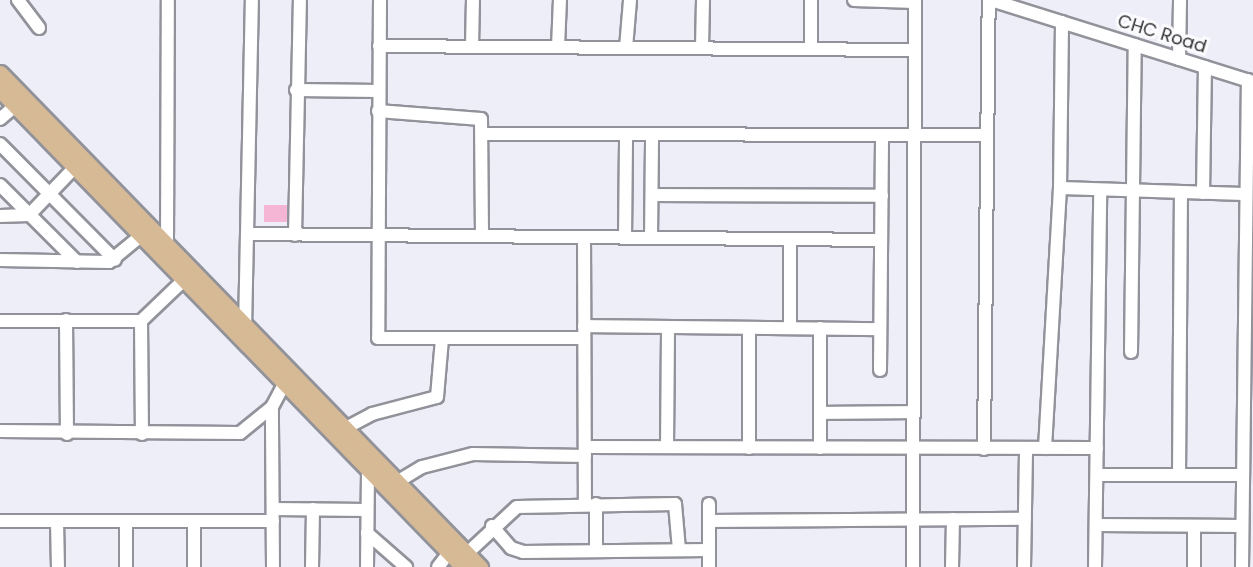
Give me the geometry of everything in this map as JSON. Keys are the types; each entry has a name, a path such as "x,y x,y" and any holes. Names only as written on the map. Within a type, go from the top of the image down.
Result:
{"main road":[{"path":"0,74 143,234 285,383 368,470 392,485"},
{"path":"0,90 167,243 344,429 459,559 480,567"}],"street":[{"path":"18,0 39,28"},
{"path":"167,243 168,0"},
{"path":"245,340 252,0"},
{"path":"295,235 296,90 300,0"},
{"path":"380,0 378,338 442,339 668,327 880,329"},
{"path":"472,46 473,0"},
{"path":"558,47 560,0"},
{"path":"626,48 630,0"},
{"path":"702,48 703,0"},
{"path":"811,0 811,49"},
{"path":"854,0 915,1 913,567"},
{"path":"1179,59 1180,0"},
{"path":"984,448 987,135 995,1"},
{"name":"CHC Road","path":"995,1 1250,81"},
{"path":"1045,448 1060,188 1062,22"},
{"path":"1131,352 1135,45"},
{"path":"379,46 915,50"},
{"path":"1203,193 1205,67"},
{"path":"1242,567 1240,475 1245,194 1250,81"},
{"path":"296,90 379,91"},
{"path":"0,119 15,106"},
{"path":"378,111 477,117 483,134 482,236"},
{"path":"483,134 987,135"},
{"path":"625,238 626,135"},
{"path":"651,238 652,135"},
{"path":"880,370 882,136"},
{"path":"0,144 115,260"},
{"path":"0,216 29,214 79,163"},
{"path":"0,185 77,262"},
{"path":"1060,188 1245,194"},
{"path":"1095,567 1100,190"},
{"path":"1179,475 1181,192"},
{"path":"652,195 882,196"},
{"path":"0,260 77,262 115,260 143,234"},
{"path":"248,234 881,240"},
{"path":"584,237 585,452 596,550"},
{"path":"790,239 790,328"},
{"path":"0,321 141,321 186,278"},
{"path":"66,321 67,434"},
{"path":"141,321 142,434"},
{"path":"667,447 668,327"},
{"path":"749,448 750,328"},
{"path":"820,328 820,448"},
{"path":"344,429 372,414 437,397 442,339"},
{"path":"0,431 67,434 240,433 273,407 285,383"},
{"path":"273,407 273,567"},
{"path":"820,413 914,412"},
{"path":"392,485 422,467 473,454 585,452 667,447 1097,448"},
{"path":"1024,567 1026,448"},
{"path":"367,567 368,470"},
{"path":"1097,475 1240,475"},
{"path":"438,567 459,559 511,508 591,504 678,505 680,550"},
{"path":"709,504 709,567"},
{"path":"0,521 194,521 273,515 313,509 367,510"},
{"path":"312,567 313,509"},
{"path":"952,519 952,567"},
{"path":"709,521 1025,519"},
{"path":"57,521 58,567"},
{"path":"126,521 126,567"},
{"path":"194,521 194,567"},
{"path":"1096,525 1241,526"},
{"path":"492,526 515,551 709,550"},
{"path":"1194,526 1194,567"},
{"path":"367,533 406,567"}],"shaded area":[{"path":"1253,103 1253,368 1247,368"}],"building":[{"path":"264,205 287,205 287,222 264,222"}]}
